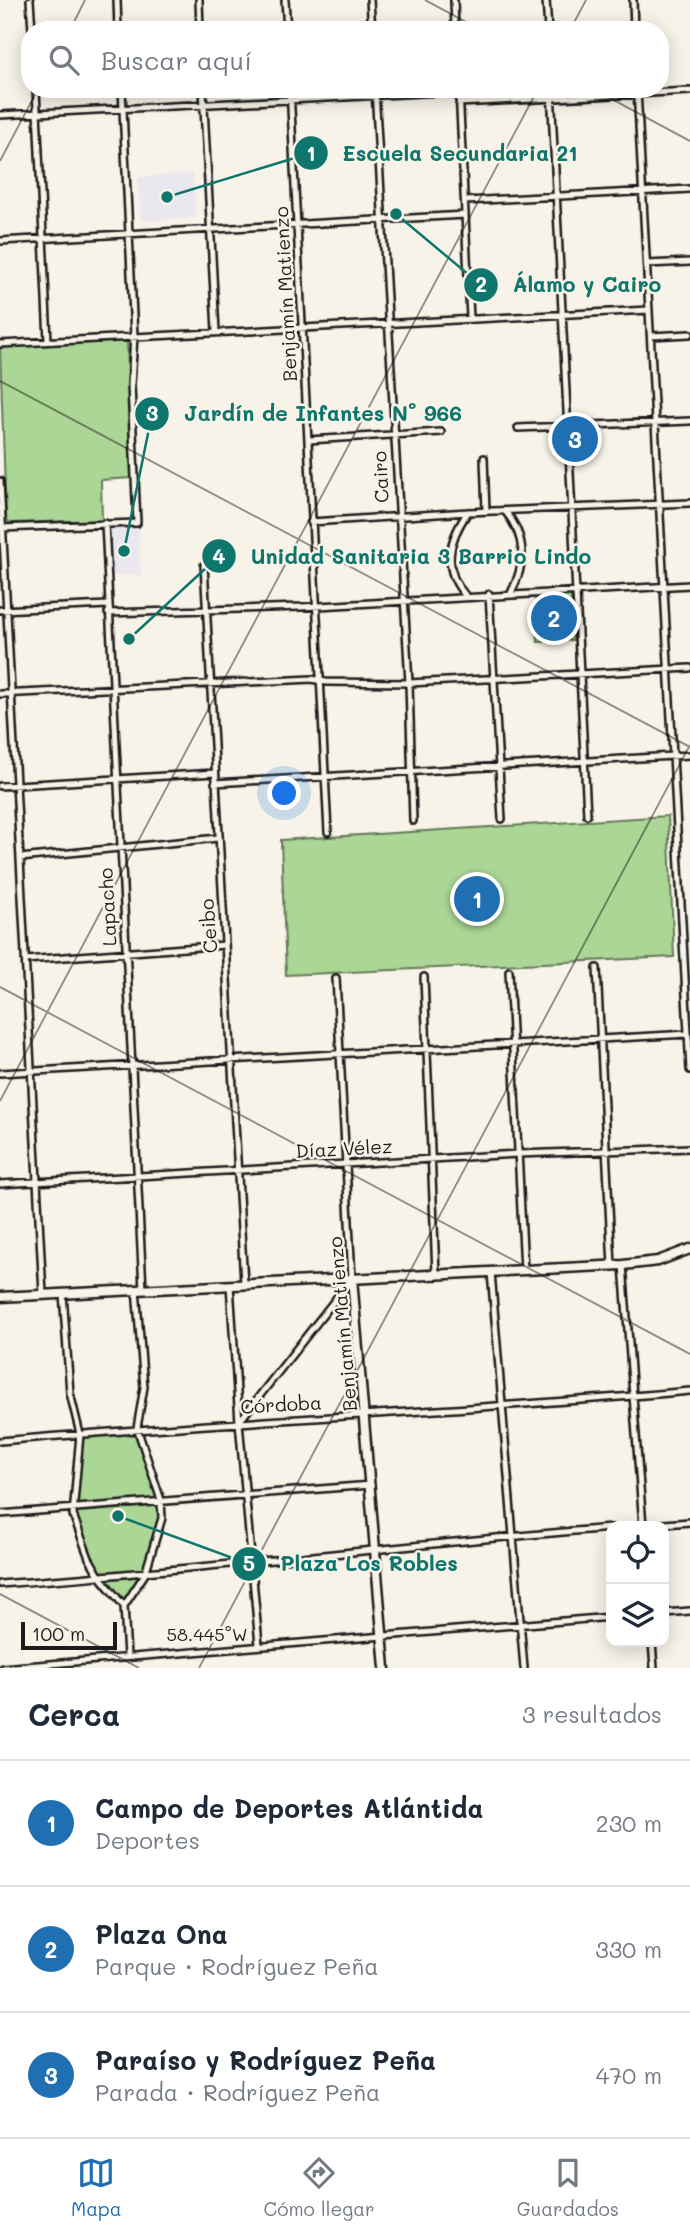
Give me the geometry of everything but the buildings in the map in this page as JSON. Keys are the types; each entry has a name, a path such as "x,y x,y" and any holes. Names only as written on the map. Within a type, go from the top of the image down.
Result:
{"main road":[{"path":"0,1297 612,1266 658,1261 690,1249"},
{"name":"Benjamín Matienzo","path":"352,1278 385,1668"}],"street":[{"path":"30,0 31,21"},
{"path":"117,0 118,21"},
{"path":"199,0 200,21"},
{"path":"285,0 286,21"},
{"path":"370,0 371,21"},
{"path":"454,0 455,21"},
{"path":"546,0 547,21"},
{"path":"633,0 634,21"},
{"path":"669,91 690,91"},
{"path":"36,98 48,341"},
{"path":"1,528 137,523 131,385 134,336 122,98"},
{"path":"203,98 216,331"},
{"path":"0,115 312,98"},
{"name":"Cairo","path":"375,98 397,516 409,683 413,821"},
{"path":"460,98 470,318"},
{"path":"460,103 564,98"},
{"path":"637,98 663,586 688,979 690,1067"},
{"path":"552,99 587,815"},
{"name":"Benjamín Matienzo","path":"291,100 328,832"},
{"path":"465,201 690,189"},
{"path":"0,241 129,235 297,222 465,215"},
{"path":"647,264 690,261"},
{"path":"0,344 649,310"},
{"path":"651,336 690,334"},
{"path":"518,428 690,421"},
{"path":"308,440 441,432"},
{"path":"484,458 486,511"},
{"path":"0,481 3,610 16,785 43,1294"},
{"path":"311,522 486,511 690,503"},
{"path":"505,511 519,531 524,553 523,566 511,593"},
{"path":"465,595 454,577 450,543 468,512"},
{"name":"Lapacho","path":"105,523 144,1395 137,1428"},
{"name":"Ceibo","path":"204,565 244,1284"},
{"path":"108,613 206,611 690,585"},
{"path":"489,594 502,819"},
{"path":"3,610 108,605"},
{"path":"0,694 209,682 409,683 690,668"},
{"path":"215,783 690,755"},
{"path":"0,786 215,774"},
{"path":"20,858 218,838"},
{"path":"681,898 690,897"},
{"path":"25,960 225,945"},
{"path":"597,968 612,1266"},
{"path":"509,971 524,1270"},
{"name":"Benjamín Matienzo","path":"336,978 352,1278"},
{"path":"424,978 436,1274"},
{"path":"0,1073 688,1034"},
{"name":"Díaz Vélez","path":"0,1184 518,1154 690,1148"},
{"path":"623,1265 641,1521"},
{"path":"491,1272 524,1668"},
{"path":"239,1422 352,1278"},
{"path":"230,1285 259,1645"},
{"path":"62,1293 70,1393 80,1434 72,1508 80,1541 100,1577 124,1606 127,1656"},
{"name":"Córdoba","path":"0,1441 137,1428 502,1407 690,1391"},
{"path":"124,1606 145,1574 160,1533 161,1500 137,1428"},
{"path":"0,1514 371,1485"},
{"path":"669,1524 690,1522"},
{"path":"0,1584 145,1574 376,1548 606,1528"},
{"path":"669,1613 690,1611"},
{"path":"2,1668 606,1618"},
{"path":"652,1647 654,1668"}],"shaded area":[{"path":"193,173 196,218 141,221 138,177"},
{"path":"139,526 141,575 109,576 108,527"}],"green space":[{"path":"127,340 131,478 101,480 102,520 10,523 6,518 0,347"},
{"path":"571,594 573,640 538,642 535,595"},
{"path":"668,816 674,957 286,975 281,840"},
{"path":"137,1428 162,1510 145,1574 124,1606 100,1577 75,1525 80,1434"}],"place":[{"name":"Escuela Secundaria 21","path":"167,197"},
{"name":"Álamo y Cairo","path":"396,214"},
{"name":"Paraíso y Rodríguez Peña","path":"575,439"},
{"name":"Jardín de Infantes N° 966","path":"124,551"},
{"name":"Plaza Ona","path":"554,618"},
{"name":"Unidad Sanitaria 3 Barrio Lindo","path":"129,639"},
{"name":"Campo de Deportes Atlántida","path":"477,899"},
{"name":"Plaza Los Robles","path":"118,1516"}]}
